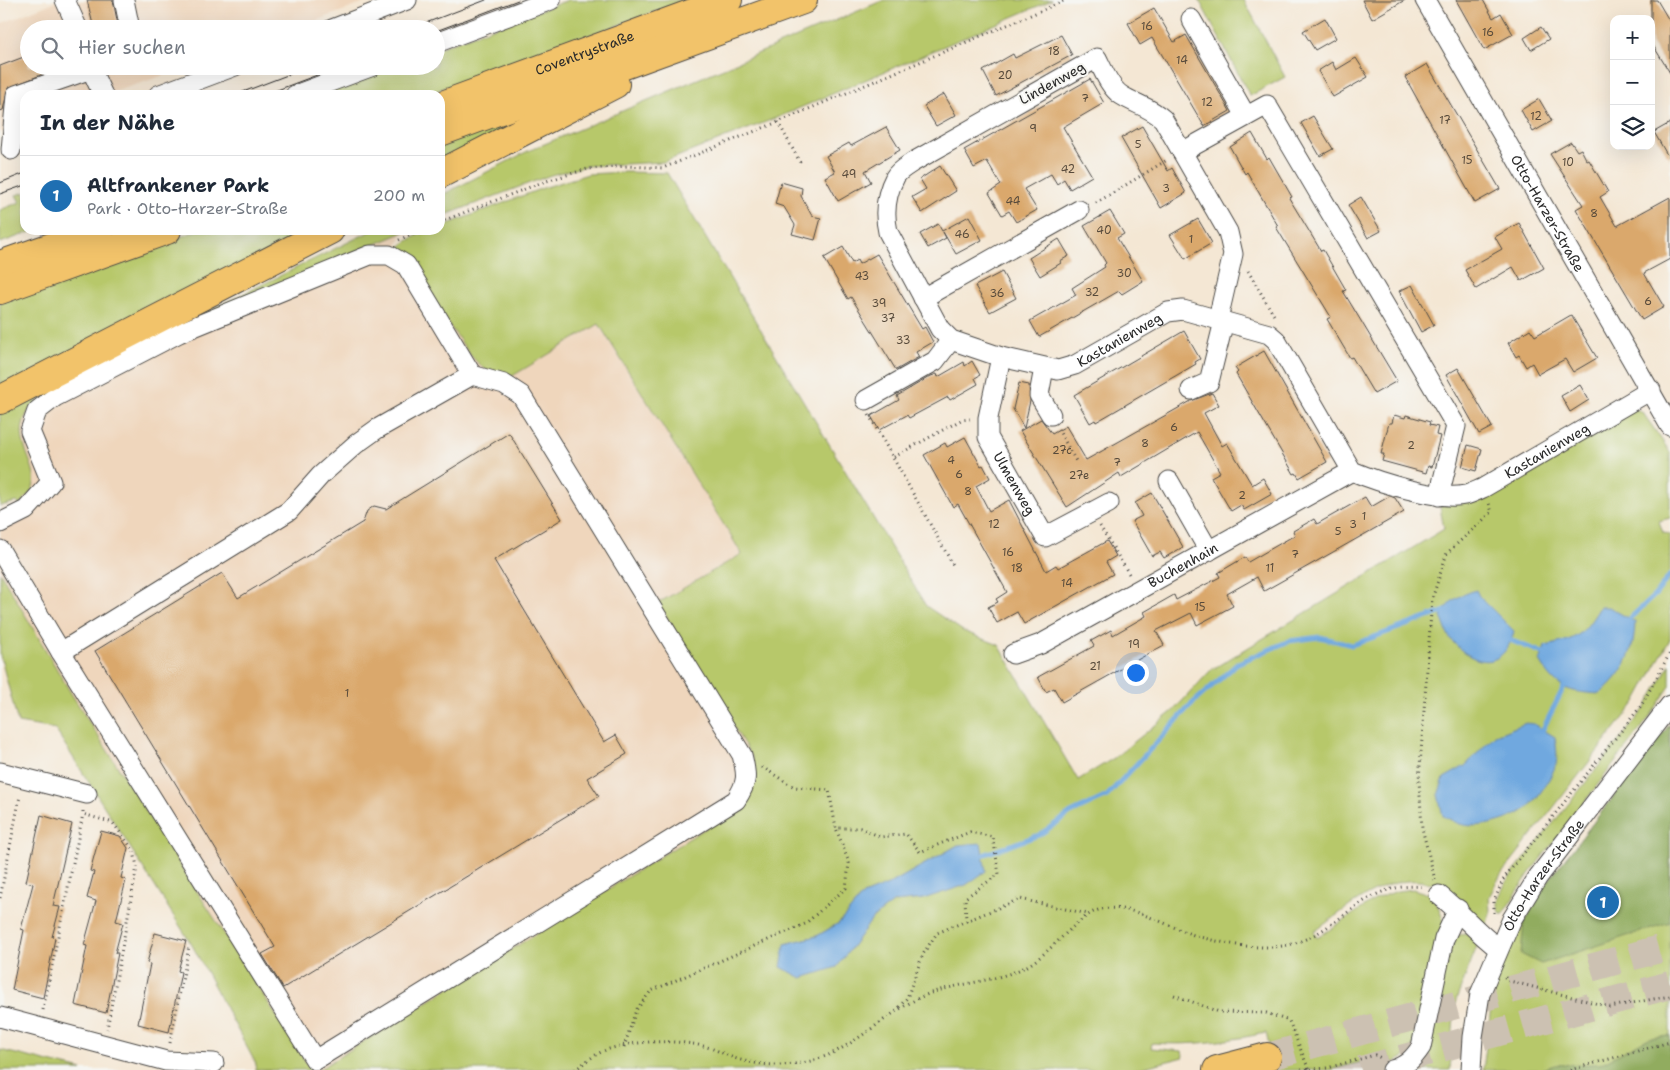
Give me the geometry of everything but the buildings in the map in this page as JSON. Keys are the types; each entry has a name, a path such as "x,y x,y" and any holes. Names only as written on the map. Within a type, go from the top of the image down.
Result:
{"highway":[{"name":"Coventrystraße","path":"445,104 728,0"},
{"path":"445,130 803,0"},
{"path":"445,171 626,78 689,43"},
{"path":"0,265 86,235"},
{"path":"0,290 153,235"},
{"path":"0,400 320,235"},
{"path":"1217,1070 1267,1056"}],"street":[{"path":"65,0 74,20"},
{"path":"124,0 128,20"},
{"path":"351,20 386,4 407,0"},
{"path":"445,40 551,0"},
{"name":"Otto-Harzer-Straße","path":"1425,0 1670,426"},
{"path":"1191,19 1246,116"},
{"name":"Lindenweg","path":"923,298 888,232 885,221 887,199 895,176 912,162 1097,58 1114,89 1121,95 1153,109 1163,119 1228,232 1233,254 1209,382 1191,390"},
{"path":"30,90 72,75"},
{"path":"94,75 101,90"},
{"path":"171,90 211,75"},
{"path":"308,90 348,75"},
{"path":"12,150 16,95 20,94"},
{"path":"1182,152 1267,105 1456,426 1439,496"},
{"path":"866,400 935,361 951,340 940,329 923,298 1079,210"},
{"path":"0,523 26,510 51,482 30,431 37,411 55,397 179,333 362,257 389,255 406,265 472,374 504,384 521,395 742,755 747,775 743,789 736,800 315,1060 61,652 0,550"},
{"name":"Kastanienweg","path":"951,340 1001,357 1058,370 1075,365 1168,312 1183,310 1269,334 1276,340"},
{"path":"1276,340 1352,471"},
{"name":"Ulmenweg","path":"1001,357 988,418 988,437 1045,537 1109,503"},
{"path":"1044,368 1039,395 1051,416"},
{"path":"61,652 289,511 321,475 377,428 472,374"},
{"name":"Kastanienweg","path":"1352,471 1366,477 1439,496 1466,495 1483,488 1651,390"},
{"name":"Buchenhain","path":"1012,654 1041,644 1352,471"},
{"path":"1169,481 1209,550"},
{"name":"Otto-Harzer-Straße","path":"1471,1070 1473,1037 1480,994 1494,956 1512,919 1538,877 1670,705"},
{"path":"0,772 86,794"},
{"path":"1439,895 1458,909 1485,939 1494,956"},
{"path":"1392,1070 1412,1060 1421,1047 1444,939 1458,909"},
{"path":"0,1018 166,1061 214,1062"}],"path":[{"path":"445,220 543,182 587,170 628,166 663,168 778,122 1066,0"},
{"path":"778,122 801,164"},
{"path":"1079,210 1086,209 1182,152"},
{"path":"1233,254 1240,258 1282,328 1276,340"},
{"path":"866,400 868,412 953,565"},
{"path":"1051,416 1077,463"},
{"path":"893,457 961,420 988,418"},
{"path":"1092,512 1138,590"},
{"path":"1439,895 1422,828 1420,780 1432,599 1447,553 1492,512"},
{"path":"624,1046 636,1010 651,991 805,924 846,888 849,863 836,828 829,790 794,787 742,755"},
{"path":"0,898 23,778"},
{"path":"40,1028 86,794"},
{"path":"83,814 113,823 134,851 136,867 104,1044"},
{"path":"836,828 860,828 881,837 906,834 920,852 970,832 992,837 999,874 965,898 966,921"},
{"path":"575,1070 606,1050 642,1043 684,1043 708,1047 738,1059 778,1066 812,1060 842,1048 897,1010 921,997 994,978 1026,967 1054,947 1089,914 1103,909 1124,910 1204,938 1267,946 1290,944 1314,936 1371,896 1397,886 1426,887 1439,895"},
{"path":"897,1010 907,998 923,954 937,933 1020,899 1089,914"},
{"path":"166,1061 189,946"},
{"path":"1494,956 1506,980 1564,994 1601,1007 1670,996"},
{"path":"1174,995 1219,1012 1266,1012 1289,1021 1308,1070"},
{"path":"1570,1070 1670,1042"},
{"path":"1301,1070 1327,1068 1375,1056"}],"shaded area":[{"path":"372,0 318,20 20,20 20,75 164,75 120,90 20,90 20,126 0,133 0,24 57,1"},
{"path":"397,235 401,235 396,250 520,372 598,324 742,554 752,757 755,774 753,786 738,808 318,1070 311,1070 72,695 0,572 0,515 20,505 22,425 28,410 199,318"},
{"path":"1373,1059 1390,1064 1392,1070 1329,1070"}],"green space":[{"path":"568,0 687,0 439,90 327,90 367,75 445,75 445,46"},
{"path":"884,0 1052,0 781,116 664,162 586,166 551,175 445,215 445,193 528,151"},
{"path":"1199,0 1244,0 1285,77 1250,96"},
{"path":"574,93 445,162 445,141"},
{"path":"626,172 667,173 926,606 963,631 999,645 1078,780 1114,758 1173,711 1211,670 1444,529 1439,502 1634,408 1643,413 1670,452 1670,518 1659,521 1663,533 1670,534 1670,639 1636,702 1500,876 1489,897 1490,913 1486,925 1445,890 1428,882 1410,881 1393,884 1375,891 1314,932 1317,938 1376,899 1397,891 1413,889 1429,894 1436,901 1444,922 1416,1044 1405,1057 1390,1064 1373,1059 1329,1070 1275,1070 1266,1033 1209,1042 1181,1044 1152,1043 1151,1048 1182,1051 1184,1057 1133,1070 318,1070 738,808 752,784 754,773 752,757 658,603 742,554 599,324 509,378 484,369 471,356 396,250 418,235 445,235 445,225 543,188 588,174","holes":["958,845 923,899 894,902 873,918 837,967 785,944 817,936 839,923 863,895 888,885"]},
{"path":"20,194 20,202 16,195"},
{"path":"20,202 20,235 22,235 0,243 0,210"},
{"path":"185,235 303,235 0,389 0,303"},
{"path":"363,235 397,235 199,318 198,316"},
{"path":"81,366 44,395 28,412 23,423 22,434 33,472 32,490 20,505 17,502 0,506 0,407"},
{"path":"0,572 72,695 311,1070 255,1070 256,1064 192,945 55,729 18,723 0,655"},
{"path":"1670,664 1670,686 1649,718 1529,874 1502,915 1499,911 1498,902 1506,882 1646,707"},
{"path":"1670,724 1670,1070 1483,1070 1492,999 1503,960 1548,881"},
{"path":"1670,724 1670,922 1541,964 1521,954 1524,922 1548,881"},
{"path":"1458,935 1472,935 1479,941 1455,1003 1450,1070 1404,1070 1449,941"},
{"path":"1670,1036 1670,1070 1539,1070 1555,1065 1600,1064 1649,1038"},
{"path":"0,1050 82,1070 0,1070"}],"water":[{"path":"1476,590 1479,596 1514,631 1510,643 1504,652 1497,658 1489,661 1471,657 1462,651 1451,640 1441,617 1447,606 1455,599"},
{"path":"1600,607 1609,607 1635,622 1630,653 1626,662 1615,678 1600,694 1564,688 1552,678 1540,661 1545,646 1565,641 1578,635"},
{"path":"1526,723 1534,724 1555,737 1557,754 1554,769 1544,788 1534,801 1526,809 1512,817 1485,825 1467,826 1443,816 1438,795 1444,778 1465,766 1495,735"},
{"path":"981,843 986,871 966,885 923,899 894,902 873,918 837,967 802,978 781,967 785,944 817,936 839,923 863,895 888,885 958,845"}],"waterway":[{"path":"1629,619 1655,595 1670,575"},
{"path":"977,857 1039,835 1071,813 1107,796 1193,703 1238,663 1289,641 1320,637 1352,645 1451,609"},
{"path":"1507,639 1543,653"},
{"path":"1543,729 1564,687"}],"tunnel":[{"path":"1267,1057 1670,946"},
{"path":"1361,1070 1670,985"}],"tram line":[{"path":"434,20 486,0"},
{"path":"445,28 518,0"},
{"path":"248,90 287,75"},
{"path":"277,90 317,75"},
{"path":"0,183 20,175"},
{"path":"0,194 20,187"}],"place":[{"name":"Altfrankener Park","path":"1603,902"}]}
